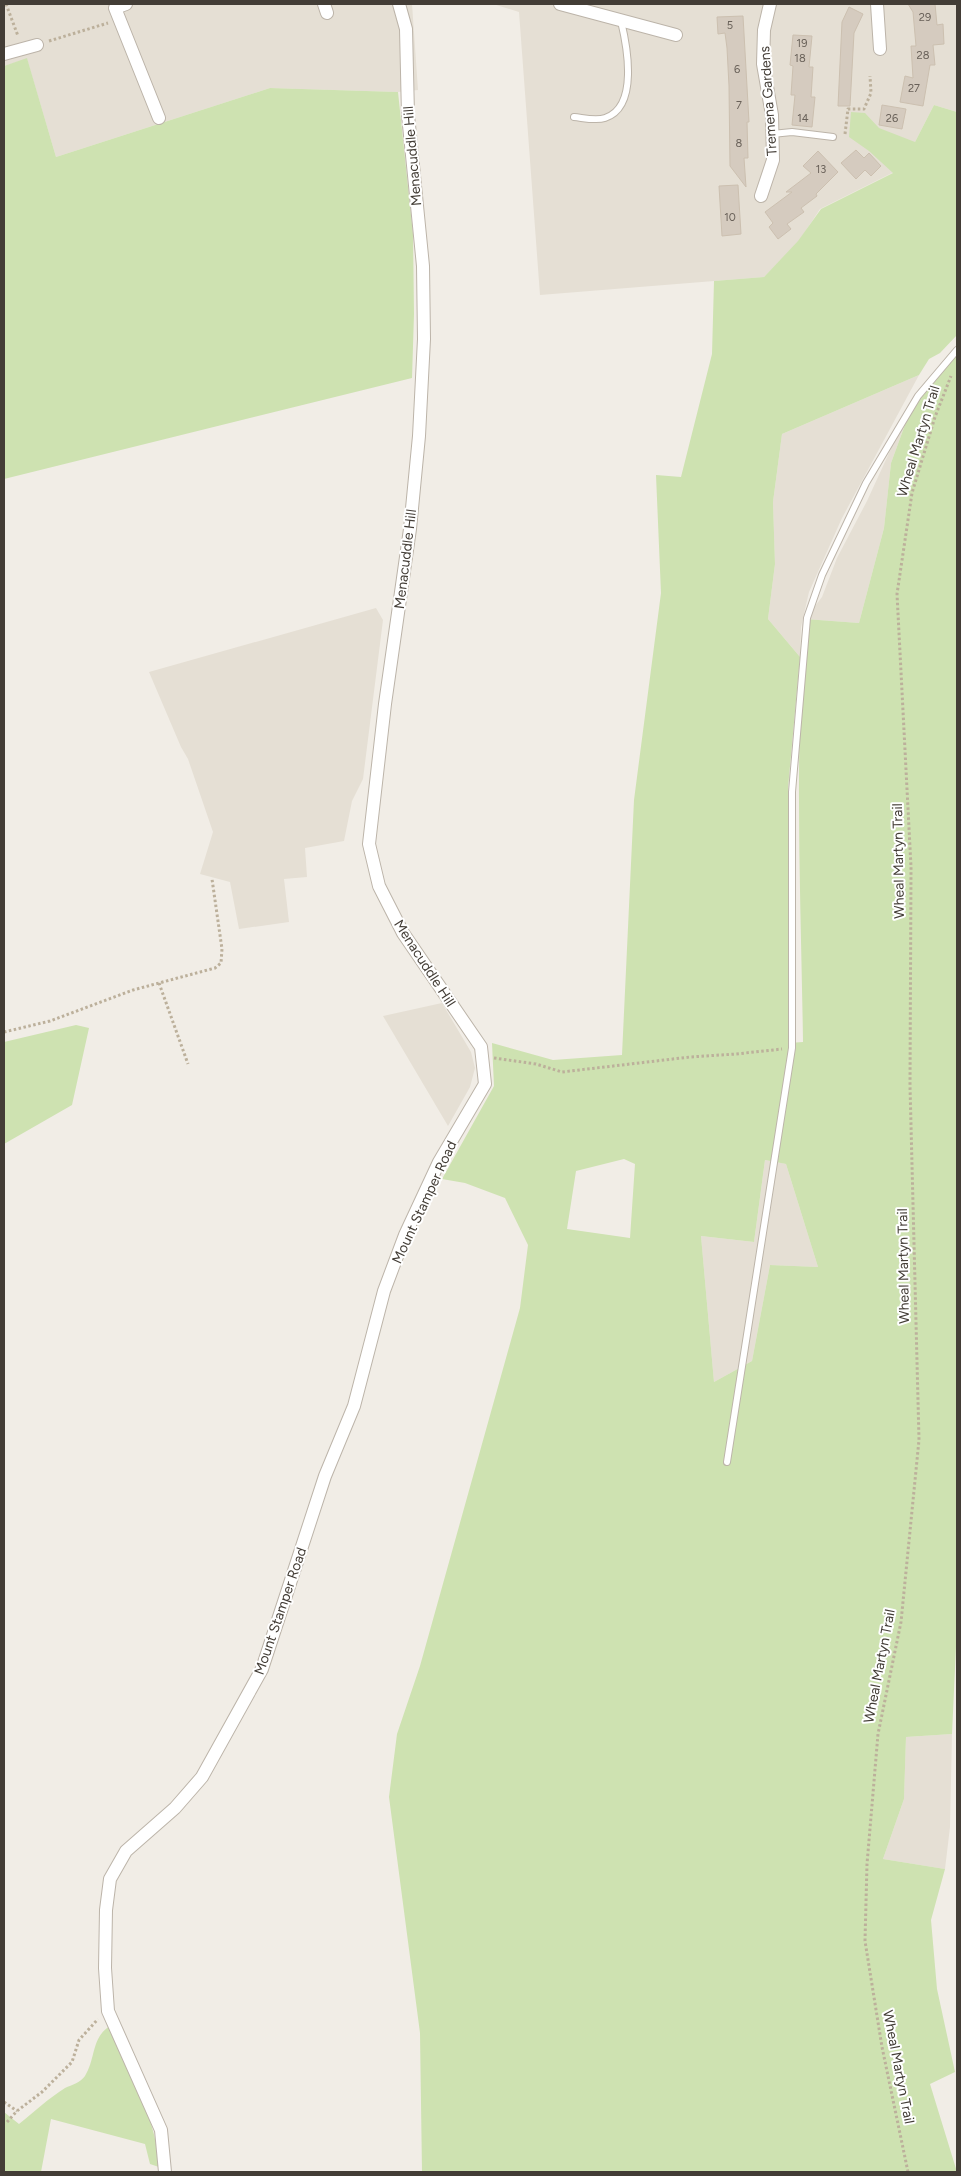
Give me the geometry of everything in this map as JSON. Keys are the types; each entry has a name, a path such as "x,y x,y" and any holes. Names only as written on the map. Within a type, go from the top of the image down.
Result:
{"street":[{"path":"126,4 115,8 159,118"},
{"name":"Menacuddle Hill","path":"399,4 406,29 408,115 422,266 424,339 419,436 410,529 384,714 369,844 379,886 403,933 481,1047 485,1084"},
{"path":"560,4 676,35"},
{"name":"Tremena Gardens","path":"761,196 773,160 772,115 763,64 764,30 770,4"},
{"path":"878,4 880,49"},
{"path":"4,54 37,45"},
{"name":"Mount Stamper Road","path":"165,2172 161,2130 108,2011 105,1968 106,1910 110,1879 126,1851 175,1808 202,1777 262,1669 325,1476 354,1406 384,1291 405,1235 440,1162 485,1084"}],"lane":[{"path":"574,117 600,119 611,116 619,108 629,74 629,57 621,20"},
{"path":"772,134 792,132 833,137"},
{"path":"727,1462 792,1048 792,792 808,618 822,575 866,484 918,396 957,350"}],"path":[{"path":"6,4 23,49"},
{"path":"37,45 120,20"},
{"path":"845,134 848,109 864,109 871,93 870,76"},
{"name":"Wheal Martyn Trail","path":"908,2172 882,2047 865,1941 867,1864 878,1734 901,1622 918,1440 910,1086 911,867 897,594 912,493 935,416 954,368"},
{"path":"4,1032 50,1021 133,990 215,968 221,963 222,949 212,879"},
{"path":"159,983 188,1064"},
{"path":"482,1058 502,1058 536,1064 562,1072 690,1056 736,1054 792,1048"},
{"path":"7,2122 18,2110 42,2092 72,2062 79,2040 108,2011"},
{"path":"4,2102 18,2110"}],"shaded area":[{"path":"4,4 412,4 418,90 398,92 270,88 56,157 27,59 4,66"},
{"path":"493,4 957,4 957,112 934,105 915,142 894,172 820,209 799,241 764,277 540,295 519,12"},
{"path":"919,375 842,518 809,592 801,627 800,657 768,619 775,564 773,502 782,434"},
{"path":"917,392 891,463 884,528 859,623 805,619 822,597 837,558 867,501"},
{"path":"376,608 383,620 363,779 352,801 344,841 305,848 307,877 284,879 289,922 239,929 230,882 200,874 213,832 188,759 149,672"},
{"path":"442,1003 471,1052 475,1068 470,1087 448,1126 383,1016"},
{"path":"765,1160 786,1164 818,1267 770,1265 752,1361 714,1382 701,1236 754,1242"},
{"path":"952,1734 950,1827 945,1869 883,1859 904,1799 906,1737"}],"green space":[{"path":"27,58 56,157 270,88 398,92 413,234 414,314 412,378 4,479 4,66"},
{"path":"934,105 957,112 957,335 940,353 929,359 919,375 782,434 773,502 775,564 768,619 800,657 788,788 789,1043 803,1042 799,777 805,619 859,623 884,528 891,463 917,392 957,346 957,1625 952,1734 906,1737 904,1799 883,1859 945,1869 931,1920 937,1989 955,2072 930,2084 957,2172 422,2172 420,2033 389,1797 397,1734 420,1666 520,1308 528,1245 505,1198 465,1183 442,1179 494,1086 492,1043 553,1060 622,1055 634,800 661,593 656,475 681,477 712,354 714,281 764,277 798,241 821,209 893,173 869,151 849,137 851,112 865,113 879,128 915,142","holes":["624,1159 635,1164 630,1238 567,1229 576,1171","765,1160 786,1164 818,1267 770,1265 752,1361 714,1382 701,1236 754,1242"]},
{"path":"76,1025 89,1028 72,1105 4,1144 4,1042"},
{"path":"110,2026 134,2076 148,2114 154,2133 159,2167 150,2164 145,2144 51,2119 41,2172 4,2172 4,2112 19,2124 59,2092 81,2080 85,2076 100,2036"}],"building":[{"path":"908,4 935,4 937,25 943,24 944,44 933,45 935,65 930,65 923,106 900,102 905,76 913,78 911,46 916,46 913,12"},
{"path":"849,7 863,14 854,33 850,106 838,106 842,22"},
{"path":"743,16 749,122 747,122 748,158 744,158 746,187 730,166 727,48 725,33 718,34 717,17"},
{"path":"793,35 812,36 809,67 813,67 811,97 815,97 812,127 792,125 795,95 791,95 793,66 790,65"},
{"path":"882,105 906,109 902,129 879,125"},
{"path":"856,150 864,158 869,153 881,166 871,176 865,170 856,179 841,163"},
{"path":"818,151 838,172 816,194 817,196 801,208 804,212 787,224 791,229 778,239 769,227 773,223 765,212 792,192 786,192 811,173 803,166"},
{"path":"738,185 741,234 722,236 719,186"}]}
